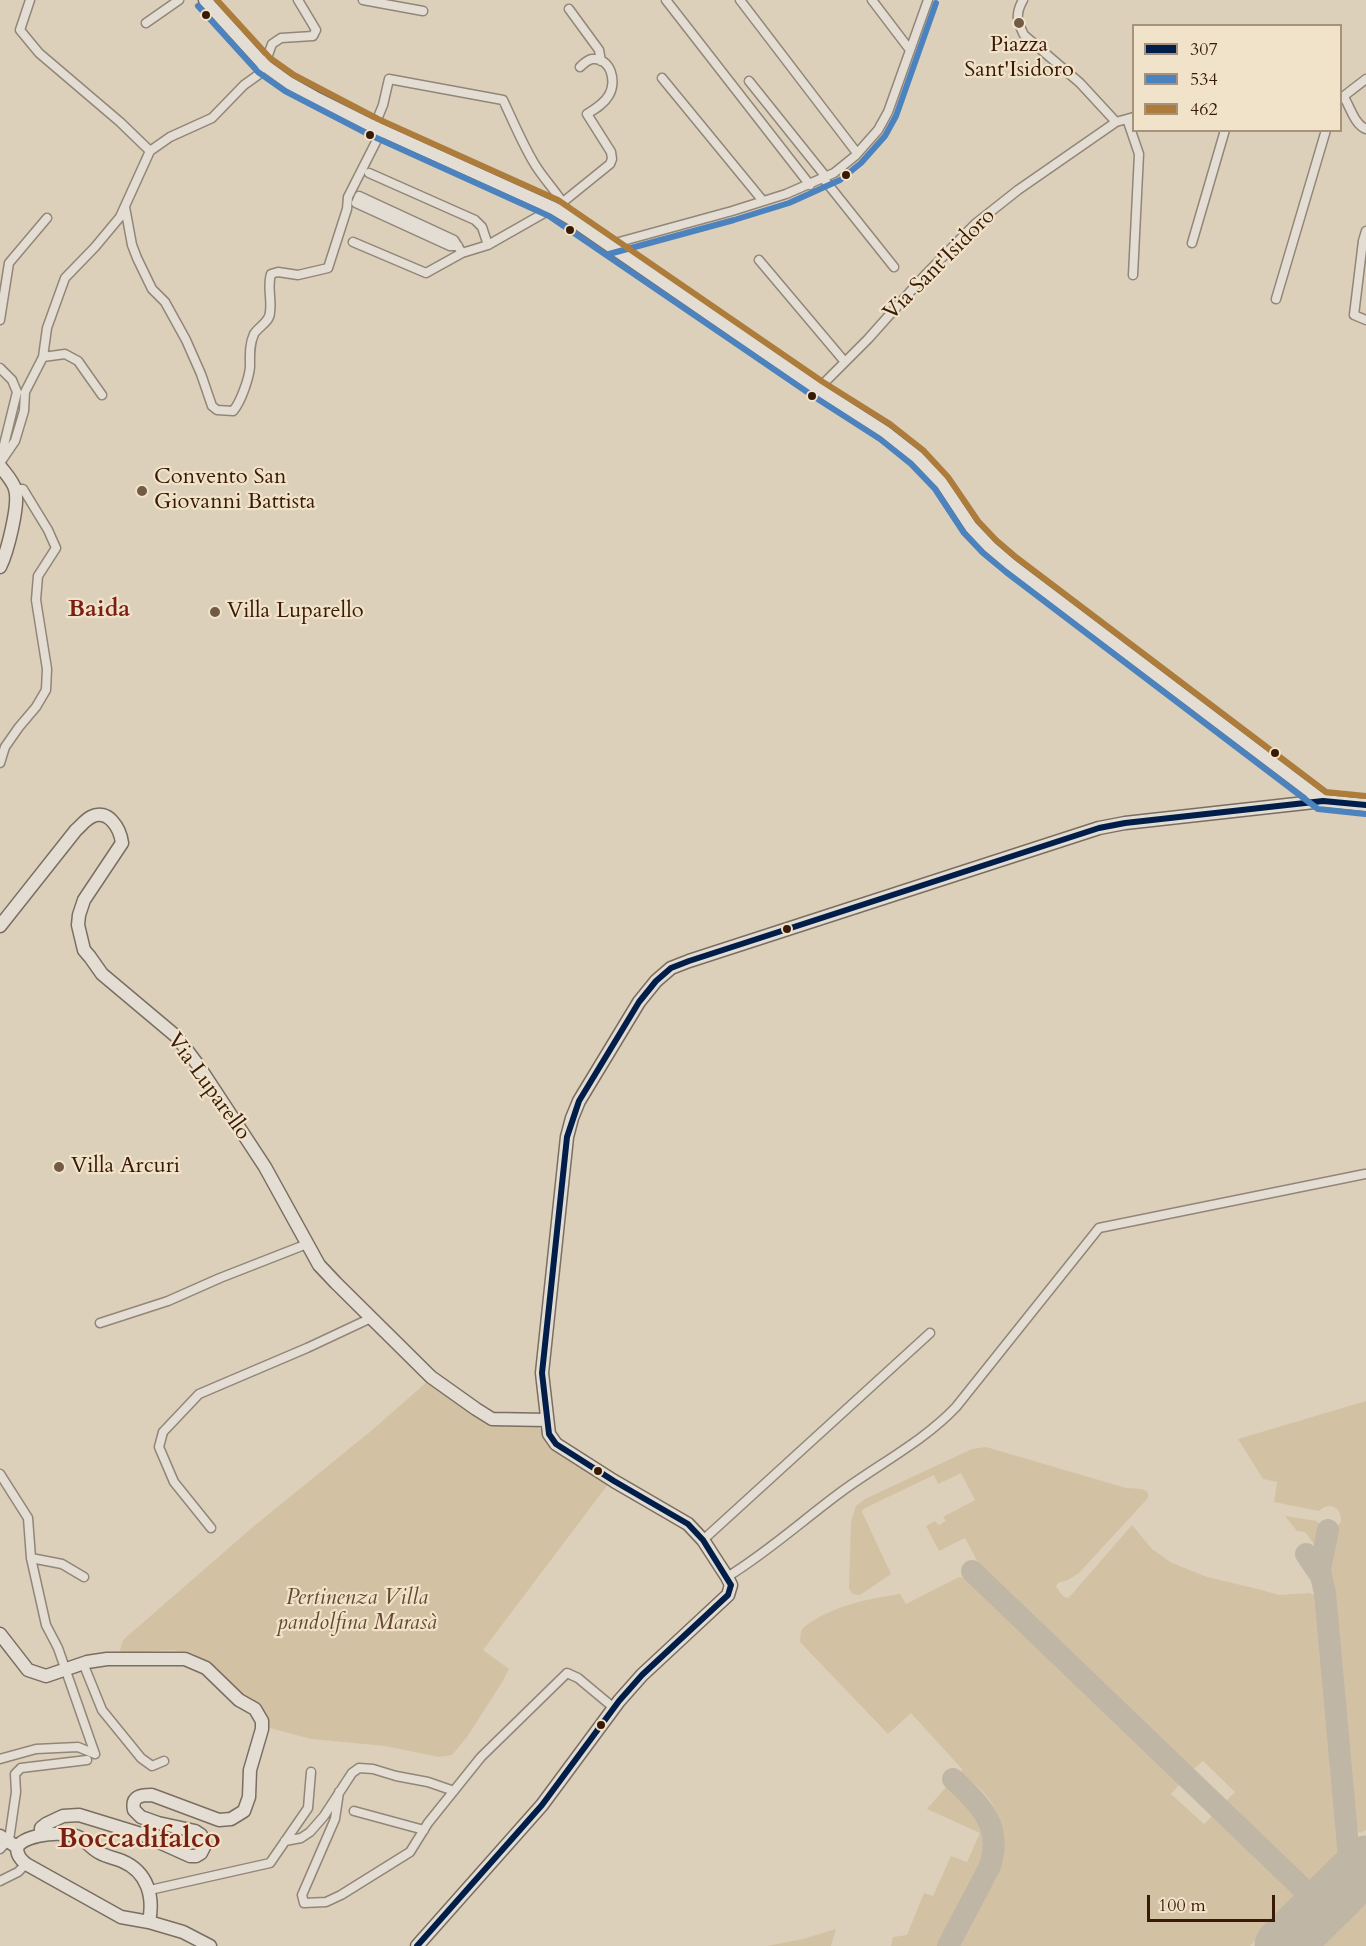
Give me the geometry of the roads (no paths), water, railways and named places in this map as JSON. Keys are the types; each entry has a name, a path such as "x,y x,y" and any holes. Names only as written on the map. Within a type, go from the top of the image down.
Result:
{"street":[{"path":"30,0 20,30 39,53 120,122 150,151"},
{"path":"146,23 179,0"},
{"path":"205,0 264,65 314,97 378,128 558,205"},
{"path":"363,0 423,11"},
{"path":"666,0 810,184"},
{"path":"740,0 857,153"},
{"path":"872,0 910,50"},
{"path":"607,245 763,201 834,173 878,130 888,112 928,0"},
{"path":"1023,0 1017,15 1024,35 1080,83 1116,122"},
{"path":"0,463 15,441 24,411 25,392 43,357 47,328 65,278 120,217 150,151 170,137 212,118 258,75 272,44 281,38 313,36 316,30 299,1"},
{"path":"569,9 599,50 601,61"},
{"path":"352,242 426,273 460,250 488,245 558,205 610,164 612,159 611,152 587,114 603,102 609,94 613,81 610,69 601,61 589,60 580,67"},
{"path":"663,78 763,201"},
{"path":"125,207 132,245 137,258 152,289 165,302 186,340 212,406 217,410 234,411 239,405 250,369 250,345 255,334 269,318 271,311 268,282 271,274 298,275 328,268 347,209 348,196 378,128 389,79 502,100 533,162 558,205 570,218 818,389 885,432 917,457 942,483 971,527 1011,565 1323,801"},
{"path":"1366,79 1342,98 1352,110 1356,122 1366,129"},
{"path":"749,81 894,267"},
{"name":"Via Sant'Isidoro","path":"818,389 975,224 1018,190 1116,122 1130,118"},
{"path":"1133,275 1139,154 1134,132"},
{"path":"1192,243 1224,132"},
{"path":"1276,299 1325,132"},
{"path":"369,173 476,220 482,228 488,245"},
{"path":"359,196 454,240 460,250 356,203 359,196"},
{"path":"0,320 9,263 47,218"},
{"path":"1366,231 1354,315 1366,320"},
{"path":"759,260 845,362"},
{"path":"43,357 65,354 78,361 102,394"},
{"path":"0,368 12,380 17,392 0,463 15,489 16,499 7,552 0,567"},
{"path":"0,763 5,747 36,707 46,690 47,669 36,600 38,576 56,548 23,489 15,489"},
{"path":"417,1946 542,1805 614,1708 642,1675 728,1595 730,1585 727,1577 703,1540 688,1524 556,1444 549,1434 547,1420 542,1373 567,1137 579,1101 639,1002 656,981 671,968 717,951 1099,828 1125,823 1323,801 1366,805"},
{"name":"Via Luparello","path":"0,926 88,818 97,815 106,816 115,823 122,843 84,900 80,915 78,925 84,950 102,974 177,1037 265,1167 319,1264 371,1318 431,1377 492,1419 547,1420"},
{"path":"727,1577 756,1559 842,1491 941,1423 1099,1228 1365,1174"},
{"path":"100,1323 168,1301 307,1244"},
{"path":"211,1528 174,1482 159,1447 163,1432 199,1394 371,1318"},
{"path":"703,1540 930,1333"},
{"path":"0,1474 28,1518 31,1558 46,1625 58,1648 95,1754 78,1747 36,1749 0,1759"},
{"path":"31,1558 62,1564 84,1577"},
{"path":"2,1641 28,1670 46,1676 83,1663 107,1659 185,1659 206,1668 239,1700 255,1709 262,1721 262,1729 250,1770 248,1805 239,1816 219,1820 152,1795 137,1797 133,1805 134,1810 141,1817 195,1831 201,1835 206,1845 196,1856 185,1854 141,1834 79,1815 63,1816 46,1824 41,1828 41,1835"},
{"path":"83,1663 102,1710 141,1758 152,1766 164,1761"},
{"path":"339,1792 335,1819 302,1895 304,1903 326,1902 377,1874 410,1852 424,1830 481,1757 567,1673 578,1678 614,1708"},
{"path":"7,1843 16,1792 15,1774 21,1768 87,1760"},
{"path":"285,1841 301,1838 310,1832 352,1773 359,1767 373,1768 454,1791"},
{"path":"150,1890 270,1863 308,1808 310,1772"},
{"path":"354,1811 424,1830"},
{"path":"7,1843 41,1835 66,1834 82,1839 99,1853 124,1861 135,1868 150,1890 152,1907 149,1922"},
{"path":"7,1843 26,1864 121,1917 183,1932 210,1946"},
{"path":"0,1881 18,1872 26,1864"}],"place":[{"name":"Piazza Sant'Isidoro","path":"1019,23"},
{"name":"Convento San Giovanni Battista","path":"142,491"},
{"name":"Villa Luparello","path":"215,612"},
{"name":"Villa Arcuri","path":"59,1167"}],"district":[{"name":"Baida","path":"99,610"},
{"name":"Boccadifalco","path":"139,1841"}],"park label":[{"name":"Pertinenza Villa pandolfina Marasà","path":"357,1612"}]}
